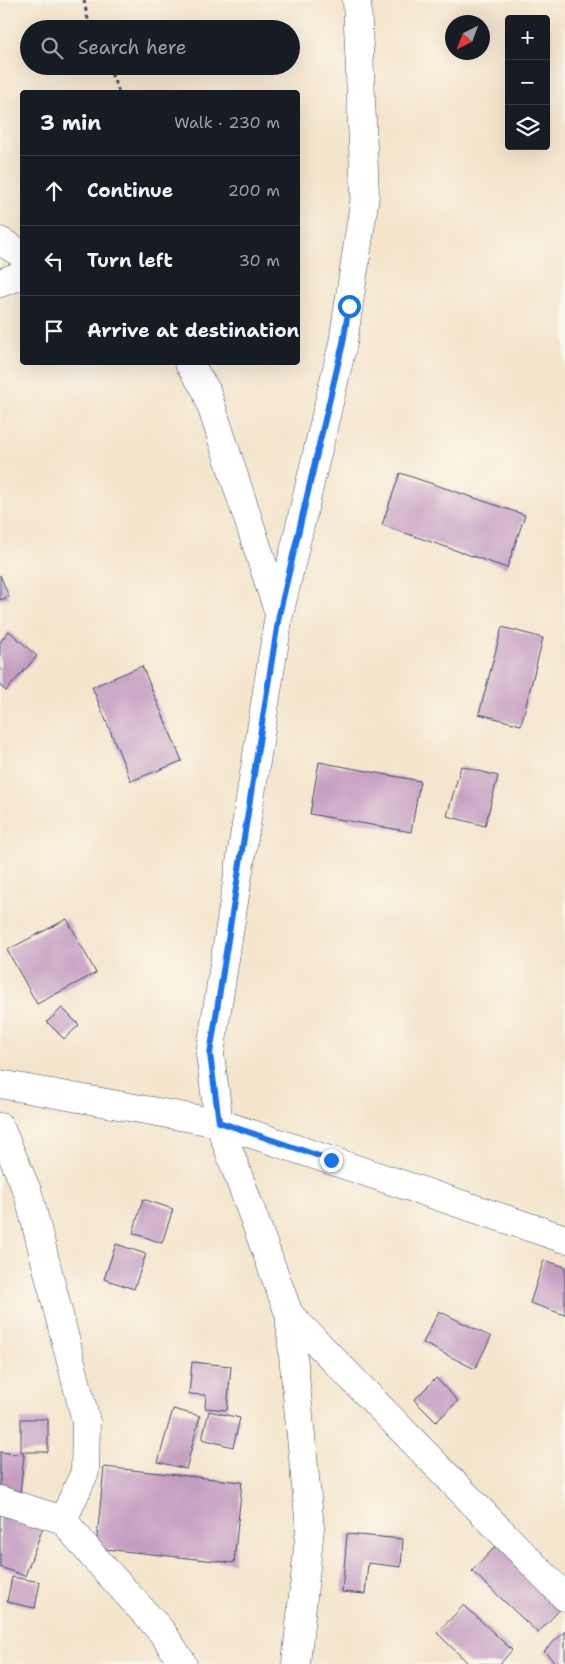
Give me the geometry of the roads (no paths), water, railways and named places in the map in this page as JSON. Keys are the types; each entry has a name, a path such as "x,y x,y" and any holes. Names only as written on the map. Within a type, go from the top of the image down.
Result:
{"street":[{"path":"296,1664 310,1528 288,1314 219,1122 210,1054 279,615 343,343 365,196 357,0"},
{"path":"0,241 20,253"},
{"path":"0,282 20,276"},
{"path":"190,365 206,390 279,615"},
{"path":"0,1084 219,1122 565,1239"},
{"path":"0,1127 28,1193 86,1421 85,1472 63,1520"},
{"path":"288,1314 565,1597"},
{"path":"0,1500 63,1520 162,1632 183,1664"}]}
